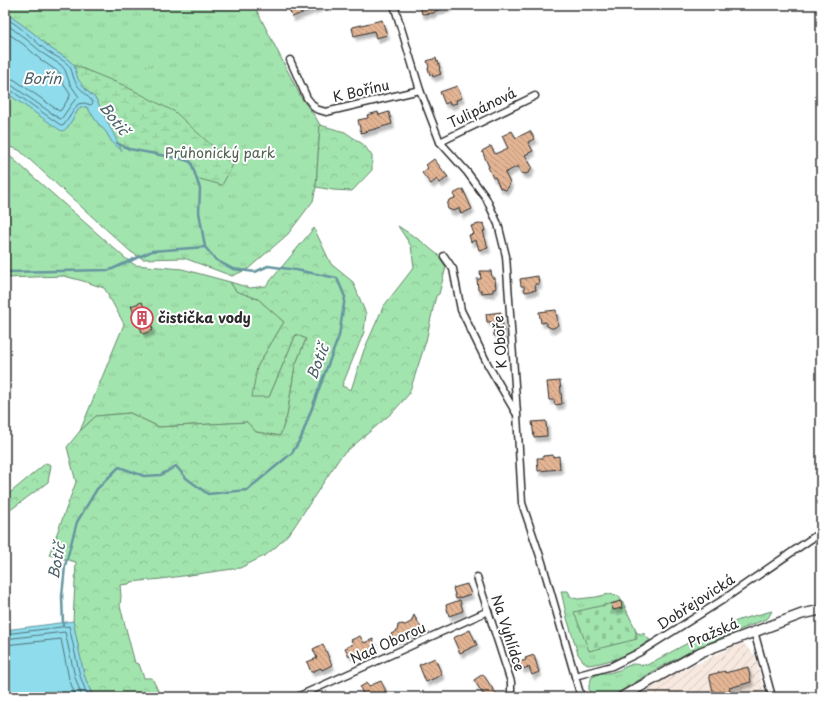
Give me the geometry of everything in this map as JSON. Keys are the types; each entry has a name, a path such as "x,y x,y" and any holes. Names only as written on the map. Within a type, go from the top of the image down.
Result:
{"main road":[{"name":"Pražská","path":"622,697 701,652 802,614 821,610"}],"street":[{"name":"K Oboře","path":"394,5 420,90 440,142 467,172 486,198 498,224 506,256 522,503 542,562 581,697"},
{"name":"K Bořínu","path":"290,60 307,98 316,109 326,112 420,90"},
{"name":"Tulipánová","path":"440,142 534,96"},
{"path":"444,256 452,269 461,310 488,365 517,414"},
{"name":"Dobřejovická","path":"575,676 612,666 640,652 721,601 821,532"},
{"name":"Na Vyhlídce","path":"477,577 511,682 511,697"},
{"name":"Nad Oborou","path":"297,697 488,611"},
{"path":"754,631 772,697"}],"shaded area":[{"path":"743,643 755,655 765,697 638,697 665,679"}],"green space":[{"name":"Průhonický park","path":"5,5 254,5 302,99 320,125 316,187 313,201 288,234 248,269 232,276 184,258 143,259 131,252 19,150 5,145 5,92 61,130 67,128 80,107 87,107 112,142 121,149 96,99 77,79 74,65 5,13"},
{"path":"74,65 123,85 175,112 233,165 222,185 196,178 191,162 129,149 115,142 96,99 77,79"},
{"path":"320,125 345,132 364,145 372,156 372,170 352,191 316,187"},
{"path":"5,155 11,157 125,258 135,265 182,269 230,282 236,291 258,299 284,322 257,367 269,397 296,334 306,339 295,366 287,416 280,436 256,432 247,422 159,427 130,413 96,416 80,431 124,324 104,288 64,276 5,278"},
{"path":"398,226 421,241 438,255 446,267 439,294 436,296 426,341 409,394 393,412 341,456 292,530 266,555 240,568 131,582 129,584 120,585 120,606 135,663 139,664 144,678 152,678 161,697 93,697 84,675 73,621 76,562 49,555 76,482 67,447 80,431 96,416 130,413 159,427 247,422 256,432 280,436 287,416 295,366 306,339 296,334 269,397 252,397 257,367 284,322 258,299 236,291 230,282 250,288 266,286 314,228 331,264 353,282 366,314 364,332 342,386 351,390 364,350 383,307 414,267 411,246"},
{"path":"46,463 51,465 48,482 5,514 5,497"},
{"path":"561,591 568,591 571,597 578,599 609,594 619,596 637,633 645,634 650,640 637,649 619,658 589,665 583,661 578,654 567,618"},
{"path":"622,601 635,628 637,639 589,651 574,612"},
{"path":"772,611 768,618 695,649 657,669 611,697 594,697 589,691 589,685 592,677 601,673 609,673 632,664 647,665 710,631 742,619"}],"water":[{"name":"Bořín","path":"5,13 74,65 78,79 86,90 96,99 122,151 112,142 87,107 80,107 67,128 63,131 5,92"},
{"path":"73,621 84,675 93,697 5,697 5,630"}],"building":[{"path":"288,5 321,5 321,6 292,17"},
{"path":"420,5 448,5 449,7 435,11 434,13 422,14"},
{"path":"382,20 387,35 376,38 374,31 354,36 353,27"},
{"path":"436,58 441,74 433,77 432,74 430,75 427,61"},
{"path":"457,86 462,98 456,100 457,103 450,105 449,102 445,104 440,92"},
{"path":"378,112 379,115 389,112 392,124 361,133 358,120 368,118 367,115"},
{"path":"512,131 516,138 530,131 535,139 528,142 533,151 525,155 532,167 527,174 521,173 518,166 505,173 510,183 506,190 500,188 495,177 493,178 482,151 491,146 495,154 508,148 502,136"},
{"path":"434,159 448,177 440,183 437,179 431,184 422,173 428,168 426,165"},
{"path":"463,189 472,209 461,214 459,208 454,211 448,209 447,205 449,200 455,198 453,194"},
{"path":"483,223 485,231 483,231 488,248 479,250 476,240 471,242 469,235 474,234 471,226"},
{"path":"480,271 491,271 492,278 495,278 496,289 493,289 493,292 482,293 481,290 478,290 477,279 481,279"},
{"path":"538,276 539,284 535,284 536,290 525,292 524,286 521,286 520,279"},
{"name":"čistička vody","path":"142,302 153,330 143,334 131,306"},
{"path":"556,310 558,325 551,328 547,326 546,322 541,323 539,312"},
{"path":"501,312 504,335 494,336 493,322 487,322 486,314"},
{"path":"560,381 562,404 555,405 554,400 549,400 547,382"},
{"path":"546,421 547,436 534,437 532,422"},
{"path":"553,455 553,457 559,456 560,469 538,471 537,458"},
{"path":"467,584 471,594 456,599 453,588"},
{"path":"460,600 463,611 449,616 446,605"},
{"path":"621,601 622,608 613,610 611,604"},
{"path":"414,615 421,628 411,635 408,634 394,640 391,634 397,631 398,625 405,625 411,622"},
{"path":"470,630 477,645 460,653 453,638"},
{"path":"360,636 364,643 373,639 376,647 358,655 355,653 349,656 345,648 353,644 351,640"},
{"path":"323,644 332,665 322,670 321,668 311,672 307,662 317,658 313,649"},
{"path":"534,655 539,672 532,675 529,667 522,669 519,662"},
{"path":"435,658 442,675 426,682 419,665"},
{"path":"748,667 751,682 729,688 730,691 714,695 709,675 725,671 725,673"},
{"path":"483,674 496,694 492,697 485,697 474,680"},
{"path":"381,681 386,691 383,695 364,697 360,687 367,683 369,686"}],"waterway":[{"name":"Botič","path":"63,625 62,596 65,566 77,522 97,489 119,467 144,476 161,475 176,466 186,478 208,494 247,490 292,453 301,438 339,336 345,297 337,278 268,266 255,272 233,269 216,260 205,247 199,212 200,189 191,162 129,149 117,143"},
{"path":"5,272 110,270 152,251 205,247"}],"place":[{"name":"čistička vody","path":"142,318"}]}
